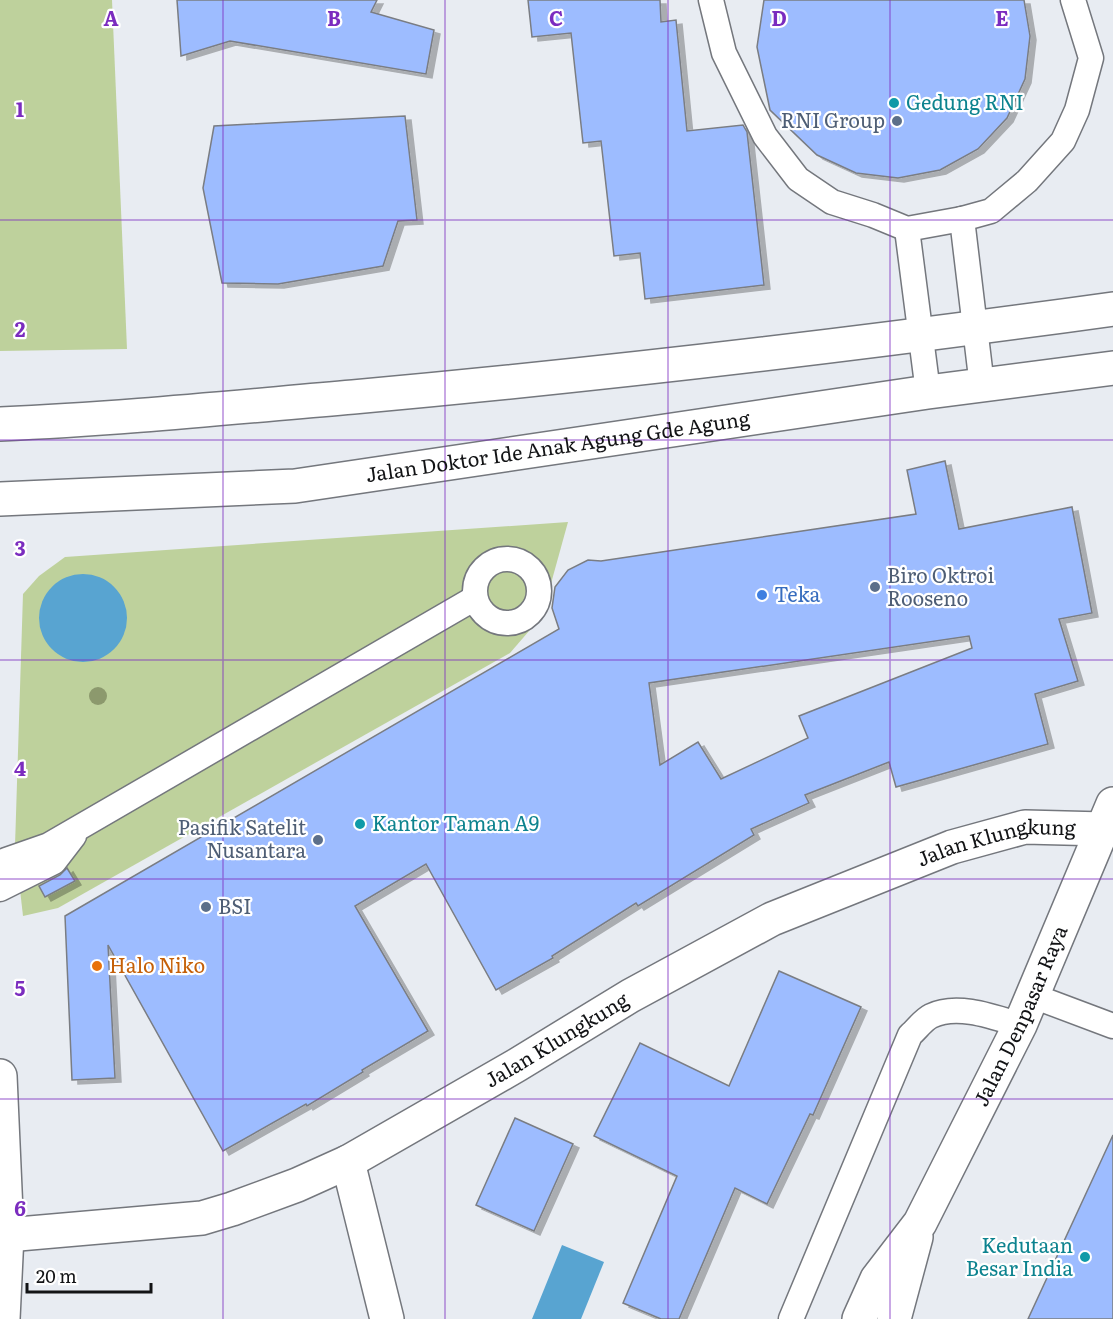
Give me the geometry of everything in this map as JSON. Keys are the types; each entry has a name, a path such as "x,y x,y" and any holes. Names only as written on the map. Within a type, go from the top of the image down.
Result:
{"street":[{"path":"0,424 89,420 524,381 975,328 1113,309"},
{"name":"Jalan Doktor Ide Anak Agung Gde Agung","path":"0,499 295,486 928,392 1113,368"},
{"name":"Jalan Denpasar Raya","path":"859,1319 877,1279 920,1223 1020,1025 1108,817"},
{"name":"Jalan Klungkung","path":"3,1235 202,1218 297,1185 348,1162 630,996 772,919 952,846 1025,827 1108,817"},
{"path":"0,1076 3,1319"},
{"path":"348,1162 387,1319"},
{"name":"Jalan Denpasar Raya","path":"894,1319 920,1223"}],"lane":[{"path":"711,0 724,53 744,95 765,136 798,179 832,202 908,229 991,211 1027,181 1063,141 1077,110 1091,58 1073,0"},
{"path":"962,219 982,386"},
{"path":"908,229 928,392"},
{"path":"0,864 49,845 475,598"},
{"path":"0,889 54,862 85,823"},
{"path":"1033,996 1113,1026"},
{"path":"791,1319 910,1035 929,1017 945,1010 990,1016 1020,1025"}],"green space":[{"path":"0,0 112,0 127,349 0,351"},
{"path":"568,522 542,616 510,653 58,908 23,916 15,846 23,594 39,576 65,557"}],"water":[{"path":"83,574 100,578 114,587 123,601 127,618 123,635 114,649 100,658 83,662 66,658 52,649 43,635 39,618 43,601 52,587 66,578"},
{"path":"562,1245 604,1262 581,1319 532,1319"}],"building":[{"path":"177,0 377,0 371,12 434,30 426,74 230,41 181,56"},
{"path":"528,0 660,0 661,22 676,20 687,131 743,125 747,132 764,285 645,299 640,253 614,256 601,141 583,143 571,33 532,37"},
{"name":"Gedung RNI","path":"764,0 1024,0 1030,36 1025,79 1007,118 978,149 940,170 898,178 856,173 817,155 770,110 757,47"},
{"path":"405,116 417,220 398,221 383,266 278,284 222,283 203,188 214,126"},
{"path":"945,461 959,529 1072,507 1092,613 1059,619 1078,681 1035,694 1048,744 896,787 889,762 805,795 809,803 751,829 754,835 638,906 636,903 552,956 553,958 496,990 426,864 355,906 428,1031 307,1106 306,1104 223,1151 108,945 115,1078 72,1080 65,916 559,629 552,608 555,587 568,570 588,560 601,561 916,514 907,470","holes":["969,636 972,648 799,716 808,738 721,779 698,742 660,765 649,683"]},
{"path":"67,868 75,881 45,897 39,886 60,875"},
{"path":"779,971 861,1007 813,1115 810,1114 767,1204 735,1188 679,1319 661,1319 623,1303 677,1176 594,1136 640,1043 729,1086"},
{"path":"515,1118 573,1144 534,1231 476,1205"},
{"name":"Kedutaan Besar India","path":"1113,1135 1113,1319 1028,1319"}],"place":[{"name":"Gedung RNI","path":"894,103"},
{"name":"RNI Group","path":"897,121"},
{"name":"Biro Oktroi Rooseno","path":"875,587"},
{"name":"Teka","path":"762,595"},
{"name":"Kantor Taman A9","path":"360,824"},
{"name":"Pasifik Satelit Nusantara","path":"318,840"},
{"name":"BSI","path":"206,907"},
{"name":"Halo Niko","path":"97,966"},
{"name":"Kedutaan Besar India","path":"1085,1257"}]}
